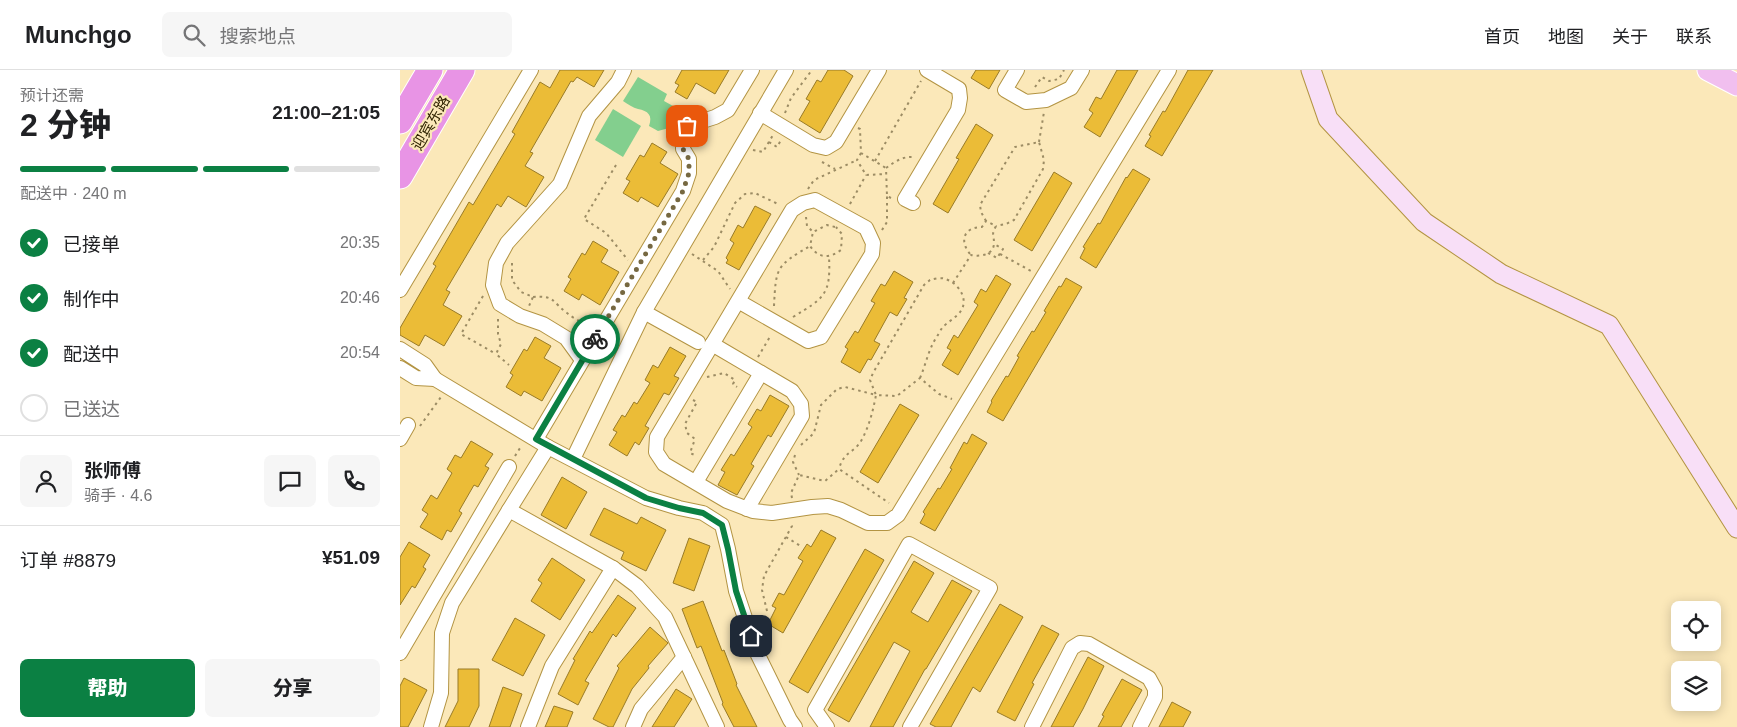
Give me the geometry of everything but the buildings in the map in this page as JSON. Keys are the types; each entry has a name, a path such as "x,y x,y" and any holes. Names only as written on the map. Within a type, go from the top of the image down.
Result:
{"highway":[{"name":"迎宾东路","path":"400,121 430,70"},
{"name":"迎宾东路","path":"400,176 462,70"}],"main road":[{"path":"1708,70 1737,85"}],"street":[{"path":"400,290 531,70"},
{"path":"582,360 566,338 500,304 492,285 496,263 507,243 560,184 589,116 618,82 624,70"},
{"path":"532,437 582,360 683,191 689,173 689,159 683,149 683,135 687,126 715,117 728,110 752,70"},
{"path":"573,459 644,312 786,70"},
{"path":"760,114 813,144 826,148 836,142 879,70"},
{"path":"913,203 905,198 958,110 960,98 959,89 927,70"},
{"path":"1017,70 1006,90 1026,102 1046,100 1071,88 1082,70"},
{"path":"738,301 808,341 821,337 872,254 873,243 866,228 815,200 803,203 792,210 712,344 657,438 656,452 664,464 727,501 747,509 772,513 828,506 868,523 888,523 898,515 1168,70"},
{"path":"1311,70 1328,119 1424,222 1501,274 1609,325 1737,528"},
{"path":"644,312 698,342"},
{"path":"712,344 792,391 801,404 802,416 747,509"},
{"path":"400,349 425,365 435,379 548,447 646,498 703,513 722,525 736,591 756,651 795,727"},
{"path":"400,368 416,378 435,379"},
{"path":"696,482 748,394 756,370"},
{"path":"400,439 408,425"},
{"path":"430,727 441,693 442,634 452,603 548,447"},
{"path":"400,652 509,467"},
{"path":"509,510 614,568 638,586 665,617 717,727"},
{"path":"826,727 815,710 909,544 990,588 910,727"},
{"path":"528,727 552,666 614,568"},
{"path":"1032,727 1072,648 1080,643 1089,644 1149,678 1155,689 1155,697 1140,727"},
{"path":"633,727 641,709 684,657"}],"path":[{"path":"875,161 927,70"},
{"path":"1026,102 1042,77 1049,81 1059,79 1064,70"},
{"path":"1039,142 1015,147 980,205 981,212 986,221 996,226 1014,220 1043,169 1044,160 1039,142 1046,100"},
{"path":"849,120 860,129 861,153 857,160 866,176 886,174"},
{"path":"861,153 886,168"},
{"path":"886,168 906,157 916,157 927,162"},
{"path":"616,165 584,219 606,233 636,270"},
{"path":"870,237 881,233 887,222 886,168"},
{"path":"703,260 714,247 735,203 745,194 755,193 770,199 781,206 789,215"},
{"path":"887,196 909,208 913,203"},
{"path":"986,221 982,227 974,227 965,235 966,250 971,255 979,256 988,253 994,244 992,234 996,226"},
{"path":"988,253 997,258 1000,254 1003,249 994,244"},
{"path":"756,370 777,323 777,274 782,264 810,246"},
{"path":"681,248 703,260 718,272 738,301"},
{"path":"1000,254 1042,278"},
{"path":"500,255 512,263 512,280 521,292 533,297 546,296 558,304 566,313 599,332"},
{"path":"953,283 971,255"},
{"path":"777,323 822,298 827,289 829,257"},
{"path":"767,611 762,590 764,576 792,526 792,494 798,475 794,462 795,451 814,433 821,405 838,389 845,387 876,395 897,396 920,378 927,363 927,356 942,328 962,309 964,298 960,290 953,283 944,278 930,280 924,286 872,373 870,380 876,395 873,415 860,442 842,458 839,469 825,481 798,475"},
{"path":"492,285 488,287 461,334 496,354 509,365"},
{"path":"524,318 533,297"},
{"path":"496,354 501,344 498,326 500,304"},
{"path":"707,377 724,373 736,380 733,384 748,394"},
{"path":"920,378 939,394 966,403"},
{"path":"408,425 419,427 449,388"},
{"path":"683,394 697,402 685,424 688,433 695,439 690,452 708,462"},
{"path":"509,467 532,437"},
{"path":"839,469 900,511"},
{"path":"786,537 802,548"}],"green space":[{"path":"638,77 667,94 664,101 673,106 675,117 669,128 658,131 649,126 650,116 647,112 634,108 623,101"},
{"path":"613,109 641,126 623,157 595,140"}],"way so far":[{"path":"595,339 683,191 689,173 689,159 683,149 683,135 687,126"}],"route":[{"path":"595,339 536,439 646,498 703,513 722,525 736,591 751,636"}]}
